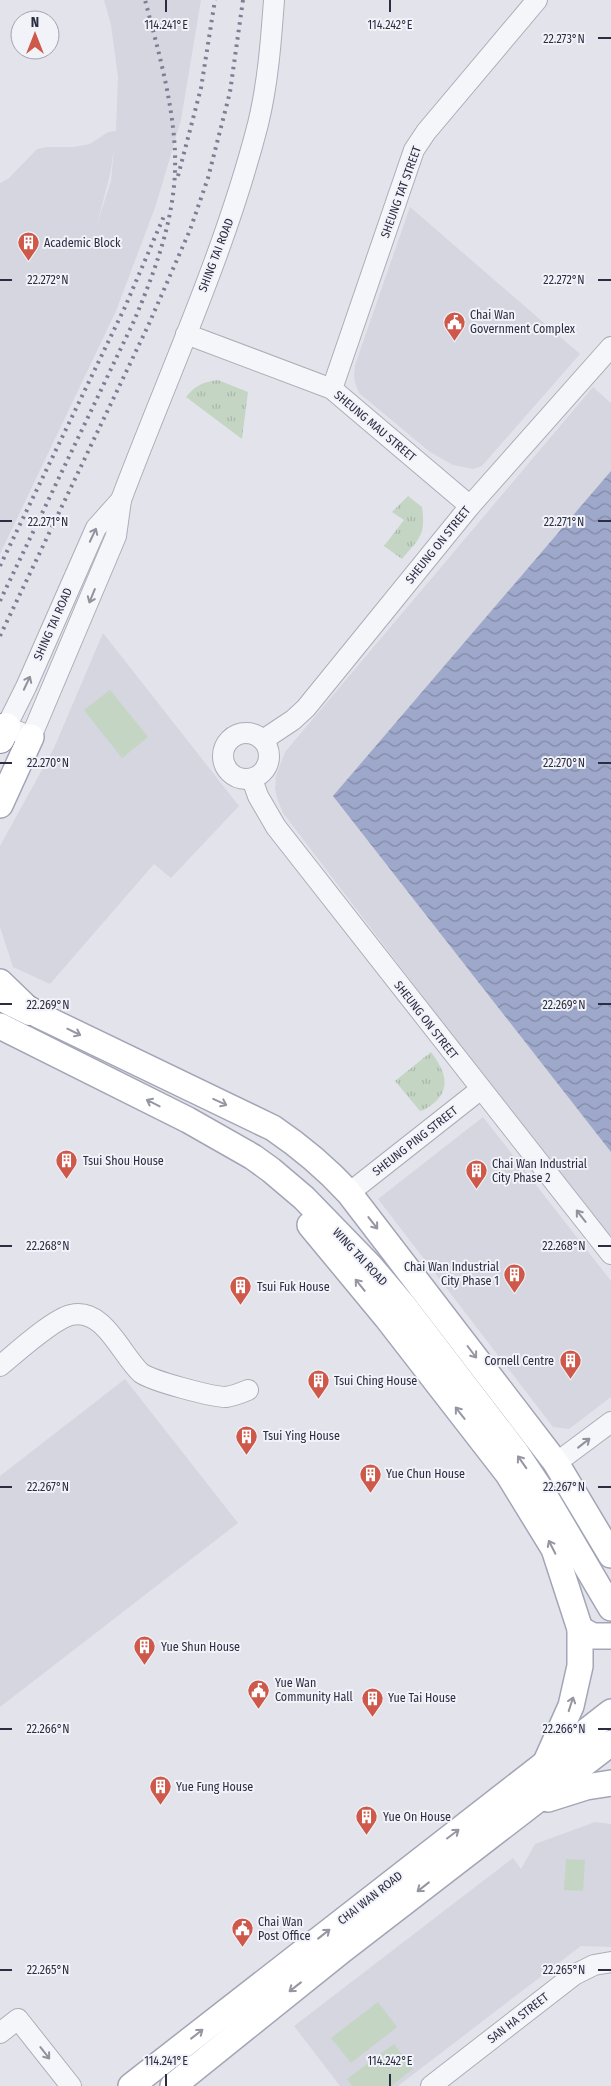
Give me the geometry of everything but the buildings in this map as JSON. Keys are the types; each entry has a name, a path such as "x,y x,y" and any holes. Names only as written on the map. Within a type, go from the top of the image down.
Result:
{"highway":[{"path":"0,996 30,1011"}],"main road":[{"path":"0,805 31,737"},
{"path":"0,982 30,1011 273,1128 305,1151 349,1193 556,1463 611,1554"},
{"name":"WING TAI ROAD","path":"0,1026 188,1120 271,1170 322,1216 371,1267 404,1306 533,1477 611,1608"},
{"path":"271,1170 309,1224 387,1318 508,1474 554,1549 580,1629 580,1666 571,1706 545,1764"},
{"path":"580,1629 592,1636 611,1636"},
{"name":"CHAI WAN ROAD","path":"131,2086 611,1712"},
{"name":"CHAI WAN ROAD","path":"173,2086 341,1951 611,1743"},
{"name":"CHAI WAN ROAD","path":"531,1804 586,1787 611,1783"}],"street":[{"name":"SHING TAI ROAD","path":"31,737 116,536 121,500 229,222 258,122 269,58 274,0"},
{"name":"SHEUNG TAT STREET","path":"332,389 414,150 426,132 537,0"},
{"name":"SHEUNG MAU STREET","path":"186,334 332,389 470,506"},
{"name":"SHEUNG ON STREET","path":"263,740 293,720 306,708 470,506 611,347"},
{"name":"SHING TAI ROAD","path":"2,730 96,528 121,500"},
{"path":"2,730 31,737"},
{"path":"242,733 250,733 263,740 270,754 265,770 252,779 237,778 230,773 223,760 223,753 229,740 242,733"},
{"name":"SHEUNG ON STREET","path":"252,779 258,796 276,827 611,1254"},
{"name":"SHEUNG PING STREET","path":"349,1193 481,1089"},
{"path":"0,1366 63,1317 82,1314 100,1322 139,1370 149,1377 216,1396 232,1396 248,1390"},
{"path":"556,1463 611,1422"},
{"name":"SAN HA STREET","path":"431,2086 574,1975 594,1965 611,1962"},
{"path":"0,2033 18,2019 71,2086"}],"shaded area":[{"path":"104,0 201,0 181,120 156,205 116,311 0,554 0,183 9,178 37,149 90,144 108,132 116,131 118,77 111,25","holes":["114,148 111,181 97,224 110,175"]},
{"name":"Chai Wan Government Complex","path":"410,207 580,354 482,466 473,469 453,465 430,452 359,393 355,383 355,365"},
{"path":"593,387 611,403 611,1243 283,813 275,789 276,776 285,752"},
{"path":"103,633 239,806 171,878 154,864 50,984 13,967 0,927 0,846 54,748"},
{"path":"483,1117 611,1281 611,1397 569,1429 553,1427 378,1199"},
{"path":"125,1379 238,1523 0,1707 0,1476"},
{"path":"595,1822 611,1824 611,1947 581,1946 398,2086 340,2086 294,2026 513,1858 521,1869 535,1844"}],"green space":[{"path":"218,380 248,392 242,439 186,397 200,385"},
{"path":"408,496 422,507 423,525 417,541 402,559 384,546 404,520 392,512"},
{"path":"110,690 148,737 122,758 84,710"},
{"path":"431,1052 439,1064 445,1084 440,1097 427,1108 420,1111 395,1081"},
{"path":"566,1859 585,1860 583,1891 564,1890"},
{"path":"378,2002 397,2027 351,2063 331,2038"},
{"path":"394,2044 413,2069 391,2086 352,2086 347,2079"}],"water":[{"path":"611,471 611,1152 333,796"}],"railway":[{"path":"0,601 134,321 149,285 171,210 175,171 173,129 166,85 145,0"},
{"path":"178,176 201,88 215,0"},
{"path":"0,636 148,326 190,230 208,178 230,92 243,0"},
{"path":"0,566 125,307 164,216"}],"place":[{"name":"Academic Block","path":"28,262"},
{"name":"Chai Wan Government Complex","path":"454,341"},
{"name":"Tsui Shou House","path":"67,1180"},
{"name":"Chai Wan Industrial City Phase 2","path":"476,1190"},
{"name":"Chai Wan Industrial City Phase 1","path":"515,1293"},
{"name":"Tsui Fuk House","path":"241,1306"},
{"name":"Cornell Centre","path":"570,1380"},
{"name":"Tsui Ching House","path":"318,1400"},
{"name":"Tsui Ying House","path":"247,1455"},
{"name":"Yue Chun House","path":"370,1493"},
{"name":"Yue Shun House","path":"145,1666"},
{"name":"Yue Wan Community Hall","path":"259,1709"},
{"name":"Yue Tai House","path":"372,1717"},
{"name":"Yue Fung House","path":"160,1806"},
{"name":"Yue On House","path":"367,1836"},
{"name":"Chai Wan Post Office","path":"242,1948"}]}
